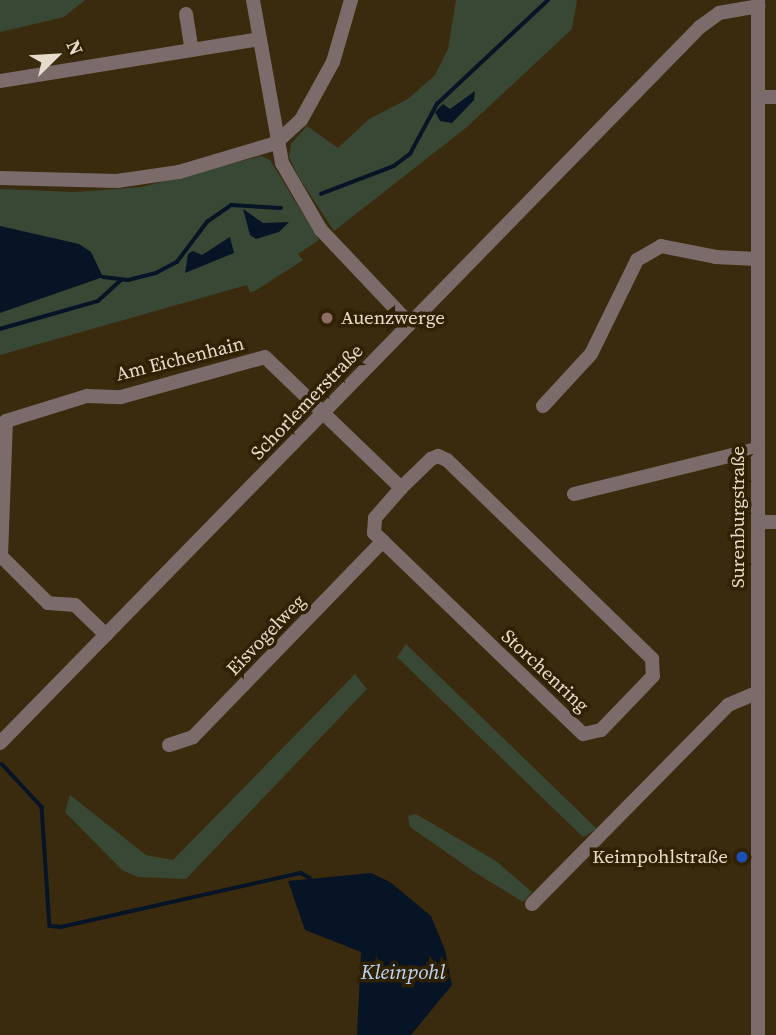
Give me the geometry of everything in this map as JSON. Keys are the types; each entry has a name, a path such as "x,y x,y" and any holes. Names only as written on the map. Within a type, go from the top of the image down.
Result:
{"street":[{"path":"253,0 276,143 282,163 316,222 410,324"},
{"path":"0,178 117,181 179,172 276,143 301,120 333,62 351,0"},
{"name":"Schorlemerstraße","path":"0,743 324,414 724,0"},
{"name":"Schorlemerstraße","path":"700,27 719,13 758,3"},
{"name":"Surenburgstraße","path":"758,3 758,1035"},
{"path":"186,14 192,50"},
{"path":"0,81 260,38"},
{"path":"758,97 776,97"},
{"path":"542,406 591,354 636,260 662,246 716,257 757,258"},
{"name":"Am Eichenhain","path":"106,635 75,605 48,603 1,556 6,421 87,396 121,397 265,357 324,414"},
{"path":"324,414 401,488"},
{"path":"575,494 757,449"},
{"name":"Storchenring","path":"438,456 447,460 652,659 653,676 601,730 583,734 374,533 375,518 401,488 431,459 438,456"},
{"path":"758,522 776,522"},
{"name":"Eisvogelweg","path":"169,745 193,737 383,541"},
{"path":"532,904 728,705 756,693"}],"green space":[{"path":"0,0 85,0 64,17 0,32"},
{"path":"456,0 577,0 572,29 467,127 334,231 298,176 289,157 291,144 307,126 338,148 369,119 408,99 435,75 448,49"},
{"path":"261,156 270,160 319,240 298,254 303,260 255,291 250,292 247,285 0,355 0,189 75,192 142,187"},
{"path":"406,644 597,829 583,837 397,657"},
{"path":"355,674 367,689 186,879 138,877 122,870 65,812 70,795 146,855 173,860"},
{"path":"416,814 496,861 532,892 523,902 476,873 410,827 408,816"}],"water":[{"path":"475,91 474,100 452,123 440,121 435,112 443,104 450,109"},
{"path":"243,209 263,223 289,222 279,232 256,239 250,235"},
{"path":"0,226 79,244 91,252 103,277 0,313"},
{"path":"230,237 234,253 185,273 188,254 193,251 202,255"},
{"name":"Kleinpohl","path":"371,873 390,882 431,916 445,950 452,985 411,1035 357,1035 361,952 305,930 288,881"}],"waterway":[{"path":"321,194 394,166 410,154 437,104 548,0"},
{"path":"103,277 128,280 156,273 177,262 207,222 231,205 281,208"},
{"path":"0,329 98,301 121,280"},
{"path":"2,764 42,807 50,926 61,927 301,873 310,878"}],"place":[{"name":"Auenzwerge","path":"327,318"},
{"name":"Keimpohlstraße","path":"742,857"}]}
